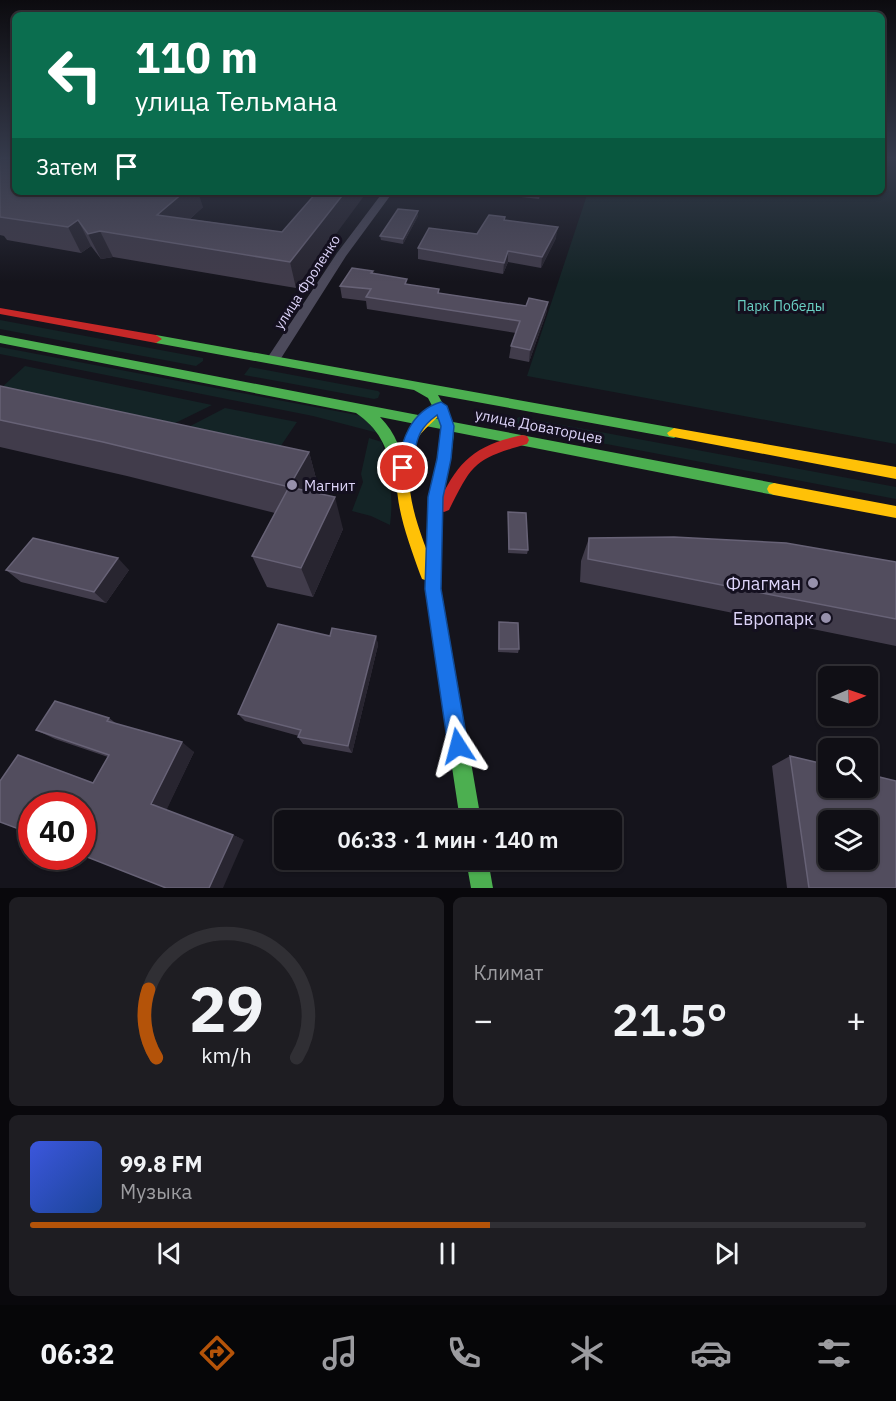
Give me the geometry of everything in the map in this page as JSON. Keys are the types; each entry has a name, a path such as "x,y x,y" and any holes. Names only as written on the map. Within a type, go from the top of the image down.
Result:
{"main road":[{"name":"улица Доваторцев","path":"0,310 219,366 360,409 896,512"},
{"name":"улица Доваторцев","path":"0,339 219,366 273,360 896,473"},
{"path":"418,387 432,395 441,406 448,426 444,459 435,497 433,589"},
{"path":"403,501 403,468 410,438 421,420 441,406 460,400 483,399"},
{"path":"360,409 379,420 390,436 403,501 433,589 468,810"},
{"path":"434,532 452,485 465,465 480,452 496,444 522,440"},
{"path":"479,870 482,888"}],"street":[{"name":"улица Фроленко","path":"273,360 341,255 382,199"}],"green space":[{"name":"Парк Победы","path":"586,199 896,199 896,444 527,376"},
{"path":"0,320 203,358 203,361 196,366 0,329"},
{"path":"0,347 362,416 382,434 313,416 0,354"},
{"path":"25,366 212,405 161,430 0,389"},
{"path":"250,367 380,393 378,398 374,399 244,375"},
{"path":"225,408 297,422 274,456 175,434"},
{"path":"517,418 896,487 896,499 517,427"},
{"path":"369,438 382,442 390,483 390,525 371,516 352,511 363,482 361,474"}],"building":[{"path":"0,199 175,199 157,215 282,232 310,199 339,199 290,262 100,231 88,234 78,220 68,227 0,217"},
{"path":"398,209 418,211 403,239 380,236"},
{"path":"489,215 505,217 504,220 558,227 542,257 508,251 504,263 418,248 429,228 477,234"},
{"path":"352,268 407,279 405,284 439,289 438,293 526,306 529,298 548,302 530,350 511,346 520,321 366,297 371,289 340,286"},
{"path":"0,386 309,452 289,487 103,442 0,420"},
{"path":"289,487 335,497 301,568 252,556"},
{"path":"508,512 526,513 528,550 509,549"},
{"path":"674,537 786,543 896,562 896,619 588,559 589,538"},
{"path":"33,538 118,558 94,592 6,570"},
{"path":"499,622 518,623 519,649 499,649"},
{"path":"278,624 330,636 332,628 376,636 348,746 298,737 301,730 238,714"},
{"path":"55,701 109,718 107,721 182,742 151,804 233,835 209,888 166,888 96,860 96,792 18,792 18,829 0,822 0,781 18,755 93,783 109,755 36,730"},
{"path":"790,756 818,763 818,798 878,798 878,777 896,781 896,888 809,888"}],"traffic: fast":[{"path":"0,339 774,489"},
{"path":"156,339 674,433"},
{"path":"418,387 432,395 440,406 448,426 444,459 435,497 433,589 468,810"},
{"path":"360,409 377,422 388,436 399,473"},
{"path":"479,870 482,888"}],"traffic: slow":[{"path":"428,574 407,508 403,485 403,463 409,443 420,424 439,408"},
{"path":"674,433 896,473"},
{"path":"774,489 896,512"}],"traffic: jam":[{"path":"0,311 156,339"},
{"path":"444,506 457,479 472,461 493,448 522,440"}],"place":[{"name":"Магнит","path":"292,485"},
{"name":"Флагман","path":"813,583"},
{"name":"Европарк","path":"826,618"}],"route":[{"path":"403,468 410,438 421,420 441,406 448,426 444,459 435,497 433,589 458,746"}]}
